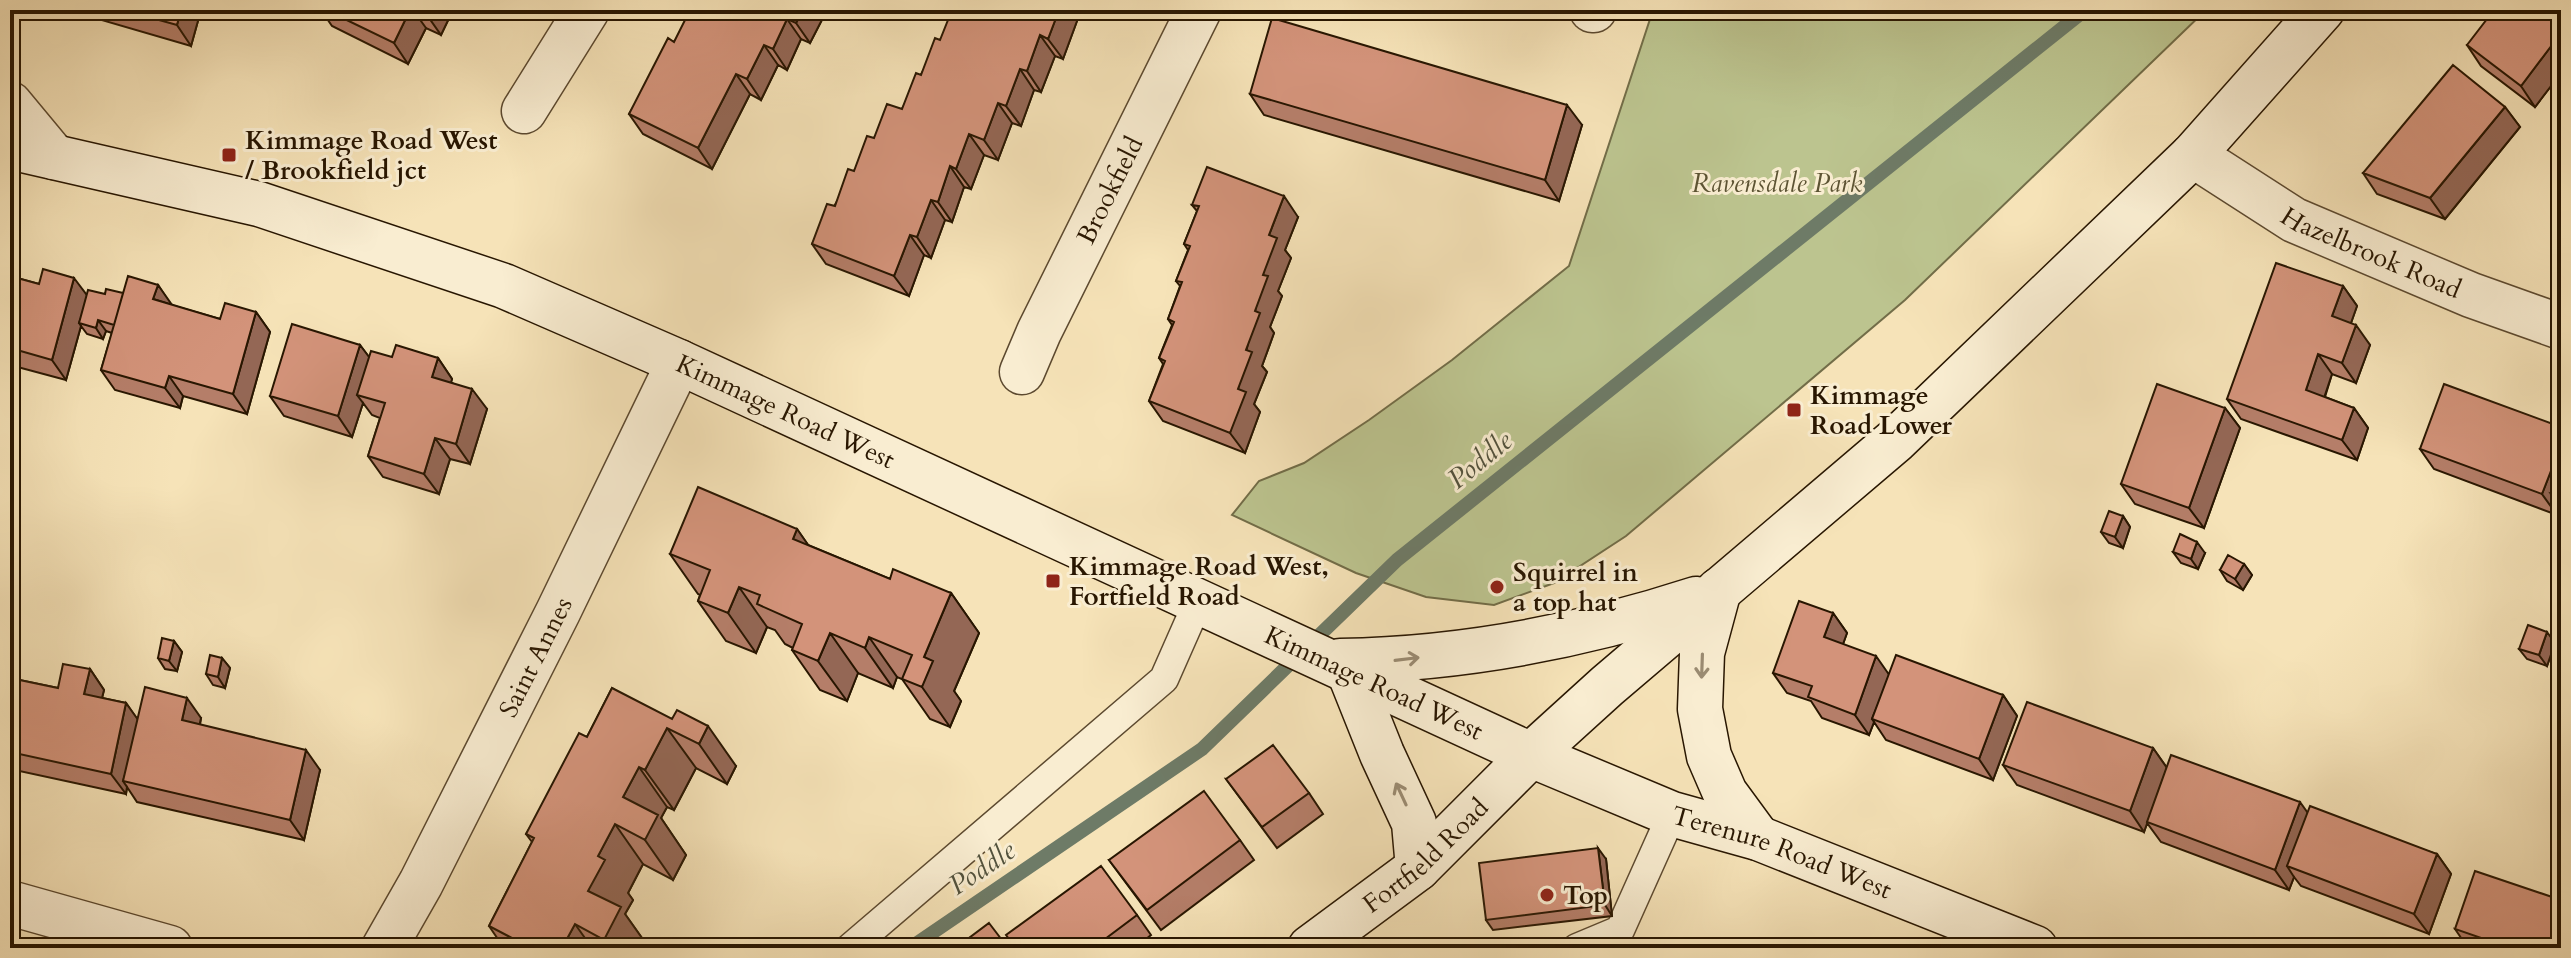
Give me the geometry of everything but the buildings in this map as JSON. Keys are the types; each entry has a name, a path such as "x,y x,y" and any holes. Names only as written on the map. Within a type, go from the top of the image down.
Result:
{"main road":[{"path":"524,111 587,10"},
{"name":"Brookfield","path":"1022,372 1199,10"},
{"path":"1531,755 1896,440 2193,155 2322,10"},
{"path":"10,104 54,157"},
{"name":"Kimmage Road West","path":"10,147 259,204 504,286 679,362 1531,755"},
{"name":"Hazelbrook Road","path":"2193,155 2294,220 2471,295 2561,327"},
{"name":"Saint Annes","path":"384,948 421,883 558,612 679,362"},
{"path":"1418,868 1414,823 1339,665 1522,645 1631,620 1717,592"},
{"path":"1717,592 1702,653 1700,709 1709,756 1725,793 1758,838"},
{"name":"Terenure Road West","path":"1531,755 1672,814 1758,838 2035,948"},
{"name":"Fortfield Road","path":"1328,943 1418,868 1531,755"},
{"path":"10,903 170,948"}],"lane":[{"path":"850,948 1164,679 1198,602"},
{"path":"1577,948 1620,930 1672,814"}],"green space":[{"name":"Ravensdale Park","path":"1653,10 2206,10 1905,300 1626,536 1554,583 1494,605 1426,597 1356,573 1232,515 1259,481 1304,463 1369,420 1452,360 1569,266"}],"waterway":[{"name":"Poddle","path":"910,948 1202,749 1397,560 2085,10"}],"place":[{"name":"Kimmage Road West / Brookfield jct","path":"229,155"},
{"name":"Kimmage Road Lower","path":"1794,410"},
{"name":"Kimmage Road West, Fortfield Road","path":"1053,581"},
{"name":"Squirrel in a top hat","path":"1497,587"},
{"name":"Top","path":"1547,895"}]}
